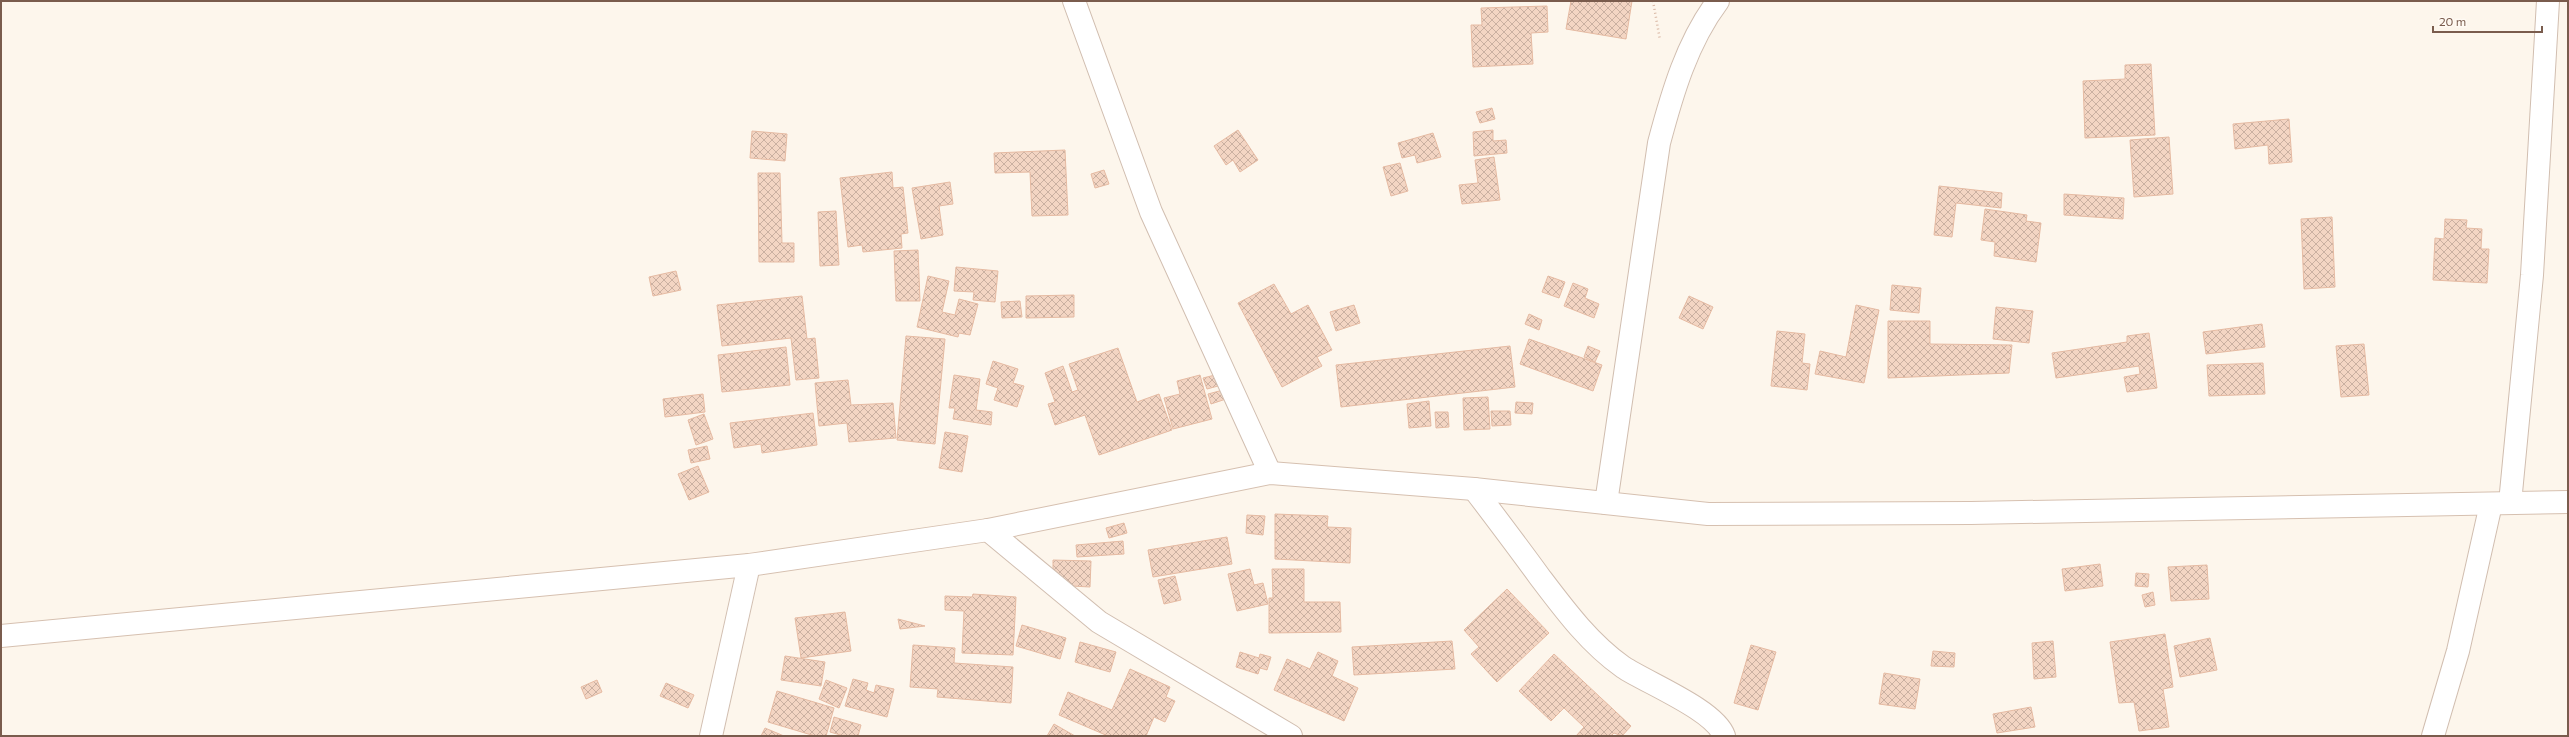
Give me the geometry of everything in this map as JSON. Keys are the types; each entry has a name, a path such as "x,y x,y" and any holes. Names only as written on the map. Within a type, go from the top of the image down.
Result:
{"street":[{"path":"1074,1 1150,212 1270,473"},
{"path":"1606,503 1659,143 1671,99 1700,29 1718,1"},
{"path":"2433,736 2500,504 2532,275 2548,1"},
{"path":"1,636 749,565 988,530 1270,473 1474,489 1708,514 1979,513 2568,502"},
{"path":"1474,489 1574,622 1600,648 1624,667 1698,709 1722,728 1724,736"},
{"path":"988,530 1098,622 1291,736"},
{"path":"711,736 749,565"}],"building":[{"path":"1571,1 1632,1 1626,39 1566,29"},
{"path":"1547,6 1548,32 1531,33 1533,64 1473,67 1471,25 1482,25 1481,8"},
{"path":"2151,64 2155,135 2085,138 2083,81 2125,79 2125,65"},
{"path":"1492,108 1495,119 1480,123 1476,112"},
{"path":"2289,119 2292,162 2269,164 2268,145 2235,149 2233,124"},
{"path":"1238,130 1258,160 1240,172 1233,160 1226,165 1214,146"},
{"path":"1493,130 1493,141 1506,140 1507,153 1474,156 1473,132"},
{"path":"752,131 787,134 785,161 750,158"},
{"path":"1433,133 1441,157 1417,163 1415,155 1402,158 1398,143"},
{"path":"2169,137 2173,194 2134,197 2130,140"},
{"path":"1065,150 1068,215 1032,216 1030,172 995,173 994,153"},
{"path":"1494,157 1500,200 1462,204 1459,185 1478,183 1475,160"},
{"path":"1400,163 1408,191 1391,196 1383,167"},
{"path":"1104,170 1109,184 1095,188 1091,174"},
{"path":"892,172 893,188 903,187 908,233 901,234 902,248 863,252 862,245 848,247 840,178"},
{"path":"758,173 780,173 782,243 794,243 794,262 759,262"},
{"path":"950,182 953,204 939,206 943,235 921,239 912,188"},
{"path":"1939,186 2002,193 2001,208 1956,203 1952,237 1934,235"},
{"path":"2064,194 2124,198 2123,219 2064,215"},
{"path":"1985,209 2027,215 2026,221 2041,223 2036,262 1994,256 1995,242 1981,240"},
{"path":"836,211 839,265 820,266 818,212"},
{"path":"2332,217 2335,287 2304,289 2301,219"},
{"path":"2445,219 2467,220 2466,228 2482,229 2481,249 2489,249 2487,283 2433,280 2435,238 2444,239"},
{"path":"918,250 920,301 896,301 894,251"},
{"path":"956,267 998,271 995,302 973,300 974,292 954,291"},
{"path":"676,271 681,290 653,296 649,277"},
{"path":"928,276 949,281 942,312 955,315 959,299 978,304 970,335 959,333 958,337 917,327"},
{"path":"1548,276 1565,282 1559,298 1542,292"},
{"path":"1573,283 1588,289 1585,298 1599,304 1594,318 1564,306"},
{"path":"1274,284 1291,314 1308,305 1332,350 1317,357 1322,366 1282,387 1238,303"},
{"path":"1892,285 1921,288 1919,313 1890,310"},
{"path":"1074,295 1074,317 1026,318 1026,296"},
{"path":"802,296 807,339 815,338 819,378 796,380 791,338 722,346 717,305"},
{"path":"1689,296 1713,307 1703,329 1679,318"},
{"path":"1020,301 1022,317 1002,318 1001,302"},
{"path":"1354,305 1360,323 1336,331 1330,312"},
{"path":"1856,305 1879,310 1864,383 1815,374 1820,351 1846,357"},
{"path":"1996,307 2033,311 2029,343 1993,339"},
{"path":"1529,314 1542,320 1539,330 1525,324"},
{"path":"1888,321 1930,321 1930,344 2012,345 2009,373 1888,378"},
{"path":"2262,324 2265,347 2206,354 2203,332"},
{"path":"1777,331 1805,334 1802,363 1810,364 1807,390 1771,386"},
{"path":"2149,333 2157,388 2127,392 2124,377 2140,374 2139,366 2056,378 2052,353 2127,342 2127,336"},
{"path":"906,336 945,339 935,444 897,440"},
{"path":"1529,339 1602,365 1593,391 1520,364"},
{"path":"2364,344 2369,395 2341,397 2336,346"},
{"path":"1510,346 1515,387 1341,407 1336,365"},
{"path":"1588,346 1600,351 1595,362 1584,357"},
{"path":"786,347 790,385 722,392 718,355"},
{"path":"1118,348 1137,402 1159,394 1172,430 1099,455 1085,415 1055,425 1048,404 1055,402 1045,373 1063,366 1072,392 1078,390 1069,364"},
{"path":"993,361 1018,369 1013,383 1024,386 1017,407 994,400 998,388 986,384"},
{"path":"2263,363 2265,394 2209,396 2207,365"},
{"path":"954,375 980,379 976,410 992,412 991,425 953,419 955,408 949,408"},
{"path":"1200,375 1212,419 1173,429 1164,398 1180,394 1177,381"},
{"path":"1215,375 1218,386 1207,389 1203,378"},
{"path":"848,380 851,405 893,403 896,438 849,442 847,423 819,426 815,383"},
{"path":"1223,390 1226,399 1211,404 1208,394"},
{"path":"703,394 705,412 665,417 663,399"},
{"path":"1488,397 1490,429 1464,430 1463,398"},
{"path":"1429,401 1431,426 1409,428 1407,404"},
{"path":"1516,402 1533,403 1532,414 1515,413"},
{"path":"1491,411 1510,411 1511,425 1492,426"},
{"path":"1435,412 1448,412 1449,427 1436,428"},
{"path":"813,413 817,445 762,453 761,444 734,448 730,423"},
{"path":"704,414 713,439 696,445 688,420"},
{"path":"945,432 968,436 962,472 939,468"},
{"path":"707,446 710,459 691,463 688,450"},
{"path":"698,466 709,492 689,500 678,474"},
{"path":"1275,514 1328,516 1327,527 1351,528 1350,563 1275,559"},
{"path":"1247,515 1265,516 1263,535 1246,533"},
{"path":"1124,523 1127,533 1109,538 1106,528"},
{"path":"1227,537 1232,564 1153,577 1148,550"},
{"path":"1123,541 1124,554 1077,557 1076,545"},
{"path":"1053,560 1091,561 1090,587 1053,585"},
{"path":"2100,564 2103,586 2065,591 2062,569"},
{"path":"2207,565 2209,599 2171,601 2168,567"},
{"path":"1250,569 1254,585 1263,583 1268,604 1237,611 1228,574"},
{"path":"1272,569 1304,569 1304,602 1340,602 1341,632 1269,633 1269,598 1273,598"},
{"path":"2136,573 2149,574 2148,587 2135,586"},
{"path":"1175,576 1181,600 1164,604 1158,580"},
{"path":"1507,589 1549,633 1497,682 1471,654 1479,647 1464,630"},
{"path":"2153,592 2155,605 2145,607 2142,595"},
{"path":"973,594 1016,597 1013,655 962,653 964,611 945,610 945,596 972,597"},
{"path":"845,612 851,651 801,658 795,618"},
{"path":"898,619 925,626 900,629"},
{"path":"1022,625 1066,638 1060,659 1016,646"},
{"path":"2165,634 2173,687 2163,689 2169,727 2139,731 2134,702 2119,703 2110,642"},
{"path":"2210,638 2217,670 2180,677 2174,646"},
{"path":"1452,641 1455,669 1354,675 1352,647"},
{"path":"2053,641 2056,677 2034,679 2032,643"},
{"path":"1080,642 1116,652 1110,672 1075,662"},
{"path":"913,645 955,648 954,663 1013,667 1011,703 937,697 938,689 910,687"},
{"path":"1751,645 1776,652 1758,710 1734,703"},
{"path":"1933,651 1955,653 1954,667 1931,666"},
{"path":"1240,652 1259,658 1260,654 1271,657 1267,670 1260,668 1258,674 1236,667"},
{"path":"1318,652 1338,661 1332,676 1358,688 1344,721 1274,690 1287,659 1310,669"},
{"path":"1554,654 1631,726 1622,736 1614,733 1611,736 1576,736 1584,727 1564,708 1551,721 1519,691"},
{"path":"785,656 825,662 821,686 781,680"},
{"path":"1130,669 1170,687 1166,697 1175,701 1165,722 1154,717 1146,736 1108,736 1059,715 1068,692 1112,710"},
{"path":"1884,673 1920,679 1915,709 1879,704"},
{"path":"853,679 868,683 866,690 874,693 876,685 894,689 887,717 845,706"},
{"path":"597,680 602,692 586,699 581,687"},
{"path":"826,680 847,688 839,708 819,699"},
{"path":"666,683 694,695 688,708 660,696"},
{"path":"777,691 834,708 826,736 815,736 768,722"},
{"path":"2031,707 2035,727 1997,733 1993,714"},
{"path":"834,717 861,725 858,736 844,736 830,732"},
{"path":"1054,724 1075,736 1047,736"},
{"path":"765,728 784,736 761,736"}]}
